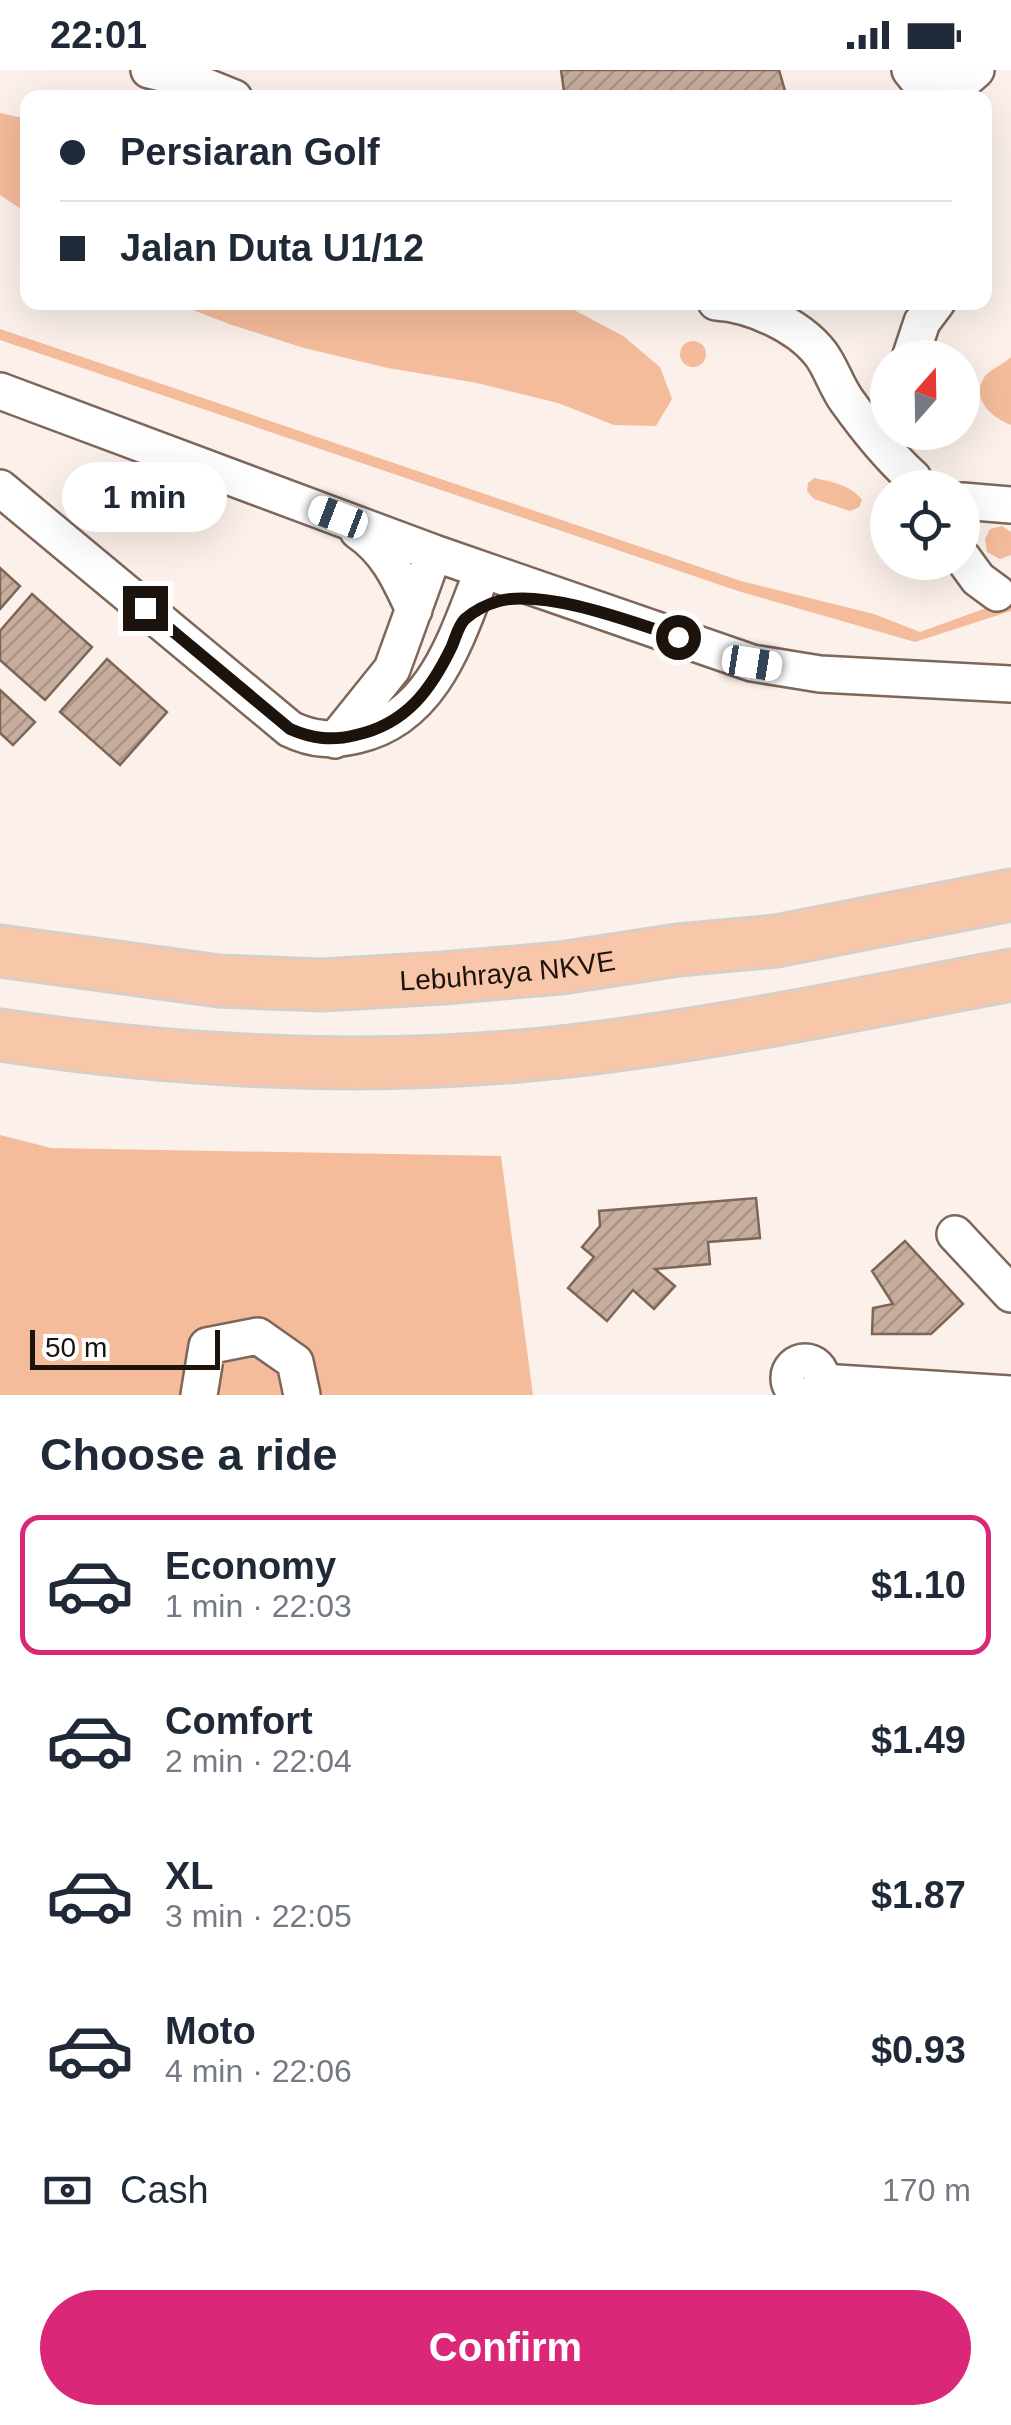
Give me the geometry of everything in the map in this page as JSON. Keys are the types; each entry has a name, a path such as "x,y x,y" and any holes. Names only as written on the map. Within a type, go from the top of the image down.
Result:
{"highway":[{"name":"Lebuhraya NKVE","path":"0,951 219,981 322,985 562,968 678,950 776,941 1011,895"},
{"path":"0,1035 92,1049 213,1057 338,1063 446,1060 560,1052 664,1038 1011,974"}],"street":[{"path":"149,70 214,90"},
{"path":"919,84 968,77 976,70"},
{"path":"754,310 777,318 820,352 846,400 872,430 883,450 906,470"},
{"path":"916,340 931,310"},
{"path":"0,391 434,553 752,663 820,674 1011,684"},
{"path":"0,488 290,729 306,736 335,740 379,730 408,713 430,688 483,570"},
{"path":"980,502 1011,505"},
{"path":"338,517 366,536 382,553 397,573 414,610"},
{"path":"335,740 392,669 434,553"},
{"path":"979,580 997,593"},
{"path":"462,621 486,606 517,599 603,612"},
{"path":"392,669 430,688"},
{"path":"955,1234 1011,1294"},
{"path":"199,1395 206,1346 258,1336 295,1362 302,1395"},
{"path":"821,1382 1011,1394"}],"shaded area":[{"path":"0,113 20,117 20,208 0,195"},
{"path":"193,310 574,310 623,336 660,367 672,399 656,426 614,425 558,403 304,348"},
{"path":"0,329 741,581 874,614 920,632 1011,599 1011,611 915,642 738,591 0,340"},
{"path":"693,341 702,345 706,354 702,363 693,367 684,363 680,354 684,345"},
{"path":"1011,357 1011,425 997,418 981,400 985,376"},
{"path":"814,478 852,491 862,500 859,507 850,511 814,499 807,491"},
{"path":"1002,526 1011,532 1011,555 1000,559 987,552 985,539 990,529"},
{"path":"0,1135 51,1148 501,1156 533,1395 0,1395"}],"building":[{"path":"561,70 779,70 785,90 564,90"},
{"path":"0,568 20,586 0,609"},
{"path":"32,594 92,647 45,700 0,660 0,631"},
{"path":"107,659 167,712 120,765 60,712"},
{"path":"0,690 35,722 13,745 0,733"},
{"path":"756,1198 760,1238 708,1242 710,1264 655,1269 675,1286 654,1309 633,1290 607,1321 568,1288 594,1257 582,1247 600,1226 599,1211"},
{"path":"905,1241 963,1304 931,1334 872,1334 873,1308 893,1304 872,1271"}],"route":[{"path":"145,608 290,729 306,736 335,740 379,730 408,713 430,688 462,621 500,601 533,600 603,612 678,637"}]}
